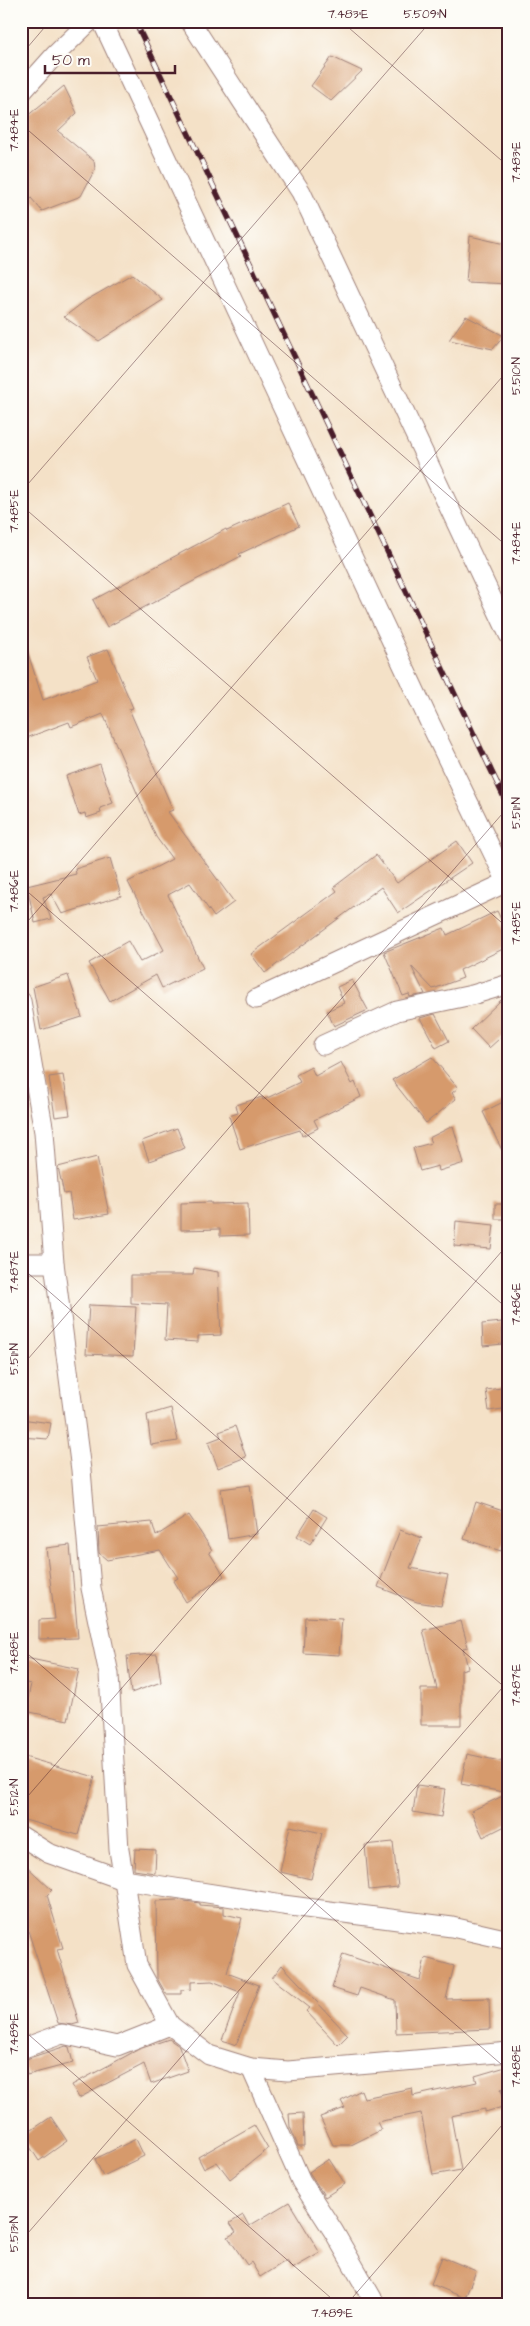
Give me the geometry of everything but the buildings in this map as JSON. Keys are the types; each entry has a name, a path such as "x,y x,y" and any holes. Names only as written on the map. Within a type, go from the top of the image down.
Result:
{"street":[{"path":"21,93 55,54 90,21"},
{"path":"102,21 417,696 508,884 256,999"},
{"path":"190,21 301,192 509,636"},
{"path":"323,1045 397,1011 472,995 509,984"},
{"path":"21,1001 44,1132 54,1264 82,1470 92,1588 109,1674 120,1850 136,1965 170,2025 209,2055 251,2068 288,2071 509,2052"},
{"path":"21,1263 54,1264"},
{"path":"21,1836 48,1853 124,1880 284,1905 452,1927 509,1940"},
{"path":"21,2050 62,2034 117,2046 170,2025"},
{"path":"251,2068 301,2181 334,2232 376,2305"}],"railway":[{"path":"135,21 509,808"}]}
